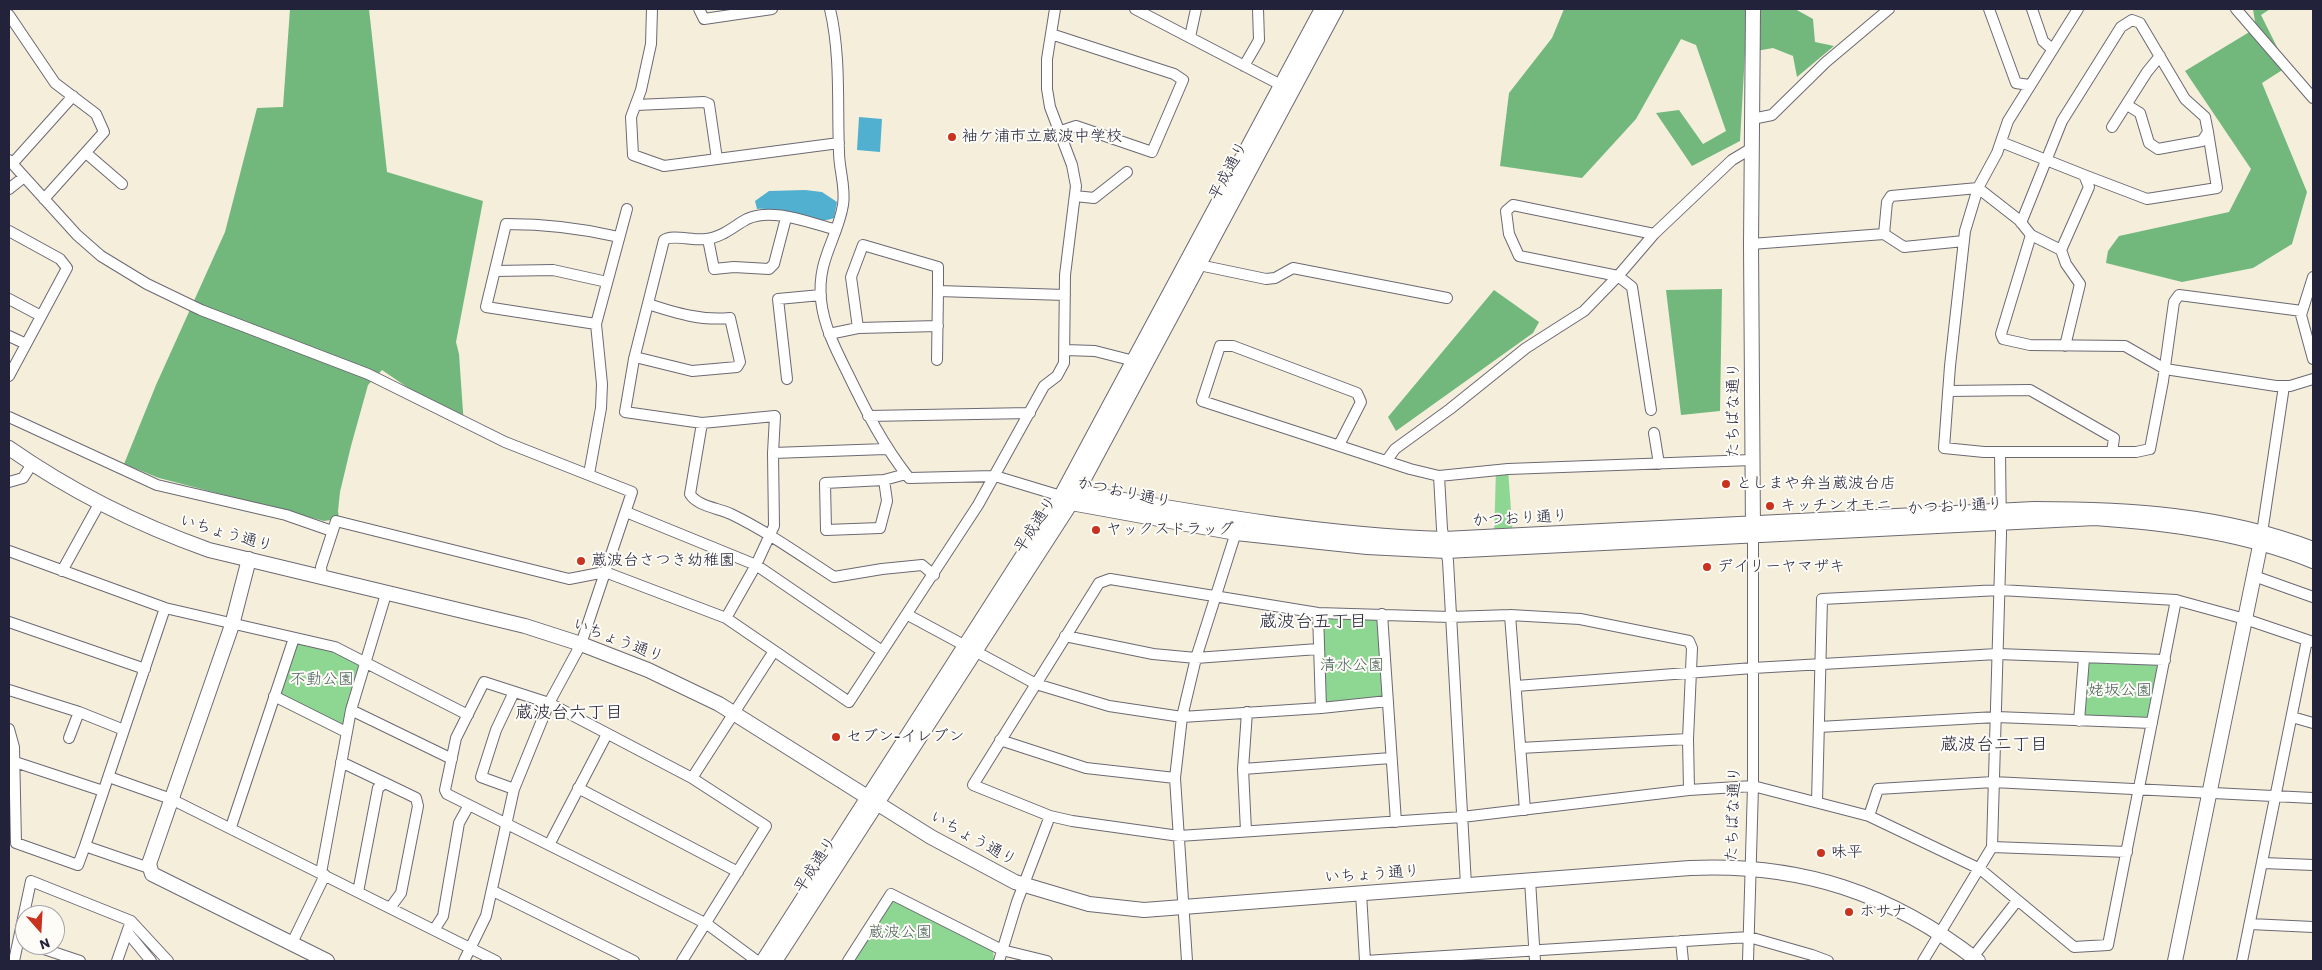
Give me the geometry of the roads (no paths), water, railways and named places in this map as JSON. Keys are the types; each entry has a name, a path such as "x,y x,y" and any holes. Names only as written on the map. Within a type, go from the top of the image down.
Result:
{"street":[{"path":"652,9 651,44 641,90 631,117 633,155 664,166 839,143"},
{"path":"699,9 704,19 772,9"},
{"path":"830,9 835,30 839,143 844,191 843,206 824,259 821,295 829,334 868,416 886,449 910,478 995,476 1070,497"},
{"path":"322,576 321,567 336,520 568,579 605,572 726,618 849,702 934,575 995,476 1044,386 1057,376 1064,363 1065,275 1076,186 1072,165 1050,107 1047,89 1047,59 1055,9"},
{"path":"1138,9 1281,85"},
{"path":"1190,37 1196,9"},
{"path":"1244,66 1259,40 1258,9"},
{"name":"平成通り","path":"1070,497 1134,361 1322,9"},
{"name":"平成通り","path":"763,961 872,799 1070,497 1336,9"},
{"name":"たちばな通り","path":"1748,961 1753,786 1751,244 1754,9"},
{"path":"1752,119 1772,115 1826,62 1889,9"},
{"path":"1989,9 2016,82 2029,85"},
{"path":"2032,9 2043,41 2052,49"},
{"path":"2078,9 2008,121 2001,142 1978,188 1964,241 1948,391 1944,448 2000,452 2136,452 2150,449 2165,369 2174,302 2179,295 2302,311"},
{"path":"2236,9 2313,98"},
{"path":"9,15 55,82 96,114 104,132 44,199"},
{"path":"2001,142 2047,160 2084,175 2147,199 2217,188 2205,117 2185,98 2140,23 2132,20 2121,27 2062,121 2047,160 2021,223"},
{"path":"1051,34 1174,74 1183,80 1152,152 1076,126 1060,131"},
{"path":"2112,127 2147,72 2160,56"},
{"path":"73,96 11,162 77,235 102,256 156,288 201,310 368,374 505,442 632,492 581,644 549,703 514,789 486,916 464,961"},
{"path":"636,105 704,102 709,104 716,159"},
{"path":"2127,105 2140,114 2149,143 2158,149 2202,141 2208,132"},
{"path":"1387,460 1395,449 1450,410 1526,348 1584,311 1618,276 1654,234 1732,160 1752,148"},
{"path":"86,153 122,184"},
{"path":"1075,196 1094,198 1127,172"},
{"path":"2065,346 2080,284 2066,264 2061,250 2089,187 2084,175"},
{"path":"9,190 24,177"},
{"path":"1884,234 1886,202 1891,196 1978,188 2021,223 2031,235 2061,250"},
{"path":"1651,410 1632,287 1618,276 1519,256 1509,234 1506,212 1513,205 1654,234"},
{"path":"590,474 601,408 602,384 596,324 627,209"},
{"path":"726,618 756,565 775,520 773,453 776,416 702,423 625,412 635,357 664,240 674,237 688,240 708,239 758,216 775,215 834,229"},
{"path":"708,239 714,269 734,267 769,269 774,264 786,218"},
{"path":"596,324 486,307 506,224 570,226 619,237"},
{"path":"9,231 60,258 67,268 9,376"},
{"path":"1751,244 1884,234 1904,247 1964,241"},
{"path":"2031,235 2001,334 2004,339 2030,345 2125,346 2165,369 2284,386 2313,378"},
{"path":"858,328 851,277 863,245 938,267 937,360"},
{"path":"1198,265 1266,279 1275,278 1293,268 1447,298"},
{"path":"495,271 553,270 607,282"},
{"path":"2313,277 2301,315 2313,359"},
{"path":"938,291 1065,295"},
{"path":"786,379 778,299 821,295"},
{"path":"9,299 41,316"},
{"path":"635,357 692,372 737,368 740,362 730,318 705,319 685,316 648,304"},
{"path":"829,334 858,328 938,326"},
{"path":"9,336 26,344"},
{"path":"1339,445 1361,402 1357,393 1233,346 1220,346 1202,400 1339,445 1439,476 1502,469 1752,460"},
{"path":"1065,350 1095,351 1134,361"},
{"path":"2175,961 2254,576 2284,386"},
{"path":"1948,391 2030,390 2114,438 2112,452"},
{"path":"868,416 1030,413"},
{"path":"9,417 158,484 286,515 332,531"},
{"path":"702,423 690,494 694,500 719,508 770,534 834,577 922,565 934,575"},
{"path":"1654,432 1659,464"},
{"name":"いちょう通り","path":"9,448 99,504 168,536 209,550 525,626 581,644 648,670 733,713 931,837 986,868 1023,885 1089,904 1144,910 1690,868 1750,868 1823,881 1859,892 1896,908 1940,933 1976,959"},
{"path":"773,453 886,449"},
{"path":"1923,961 1992,847 1992,782 2000,590 2000,452"},
{"path":"9,482 23,478 32,464"},
{"path":"884,480 887,501 880,528 826,530 825,483 884,480 906,474"},
{"path":"1439,476 1450,617 1466,885"},
{"name":"かつおり通り","path":"1070,497 1238,527 1367,547 1445,545 2001,516 2095,518 2156,522 2261,538 2313,549"},
{"path":"62,571 99,504"},
{"path":"626,512 756,565 882,651"},
{"path":"1187,961 1175,778 1182,717 1196,658 1238,527"},
{"name":"かつおり通り","path":"2261,538 2313,561"},
{"path":"9,551 165,608 232,625 335,647 468,715"},
{"path":"249,559 232,625 149,868 152,874 327,961"},
{"path":"2254,576 2313,597"},
{"path":"1689,790 1688,738 1692,648 1689,641 1580,619 1510,615 1450,617 1318,613 1110,579 1099,582 973,785 1050,816 1072,821 1179,836 1462,817 1689,790 1753,786 1869,816 1980,869 2074,947 2108,945 2176,600"},
{"path":"1817,802 1822,599 2000,590 2176,600 2245,619 2310,641 2275,796 2242,961"},
{"path":"292,943 323,874 346,732 386,594"},
{"path":"9,729 14,747 11,761 12,817 16,843 78,865 165,608"},
{"path":"1318,613 1321,708"},
{"path":"1382,614 1396,822"},
{"path":"908,615 1036,684 1109,706 1182,717 1321,708 1388,701"},
{"path":"1510,615 1525,810"},
{"path":"9,622 145,669"},
{"path":"1065,636 1153,654 1196,658 1318,649"},
{"path":"231,828 294,638"},
{"path":"692,778 774,651"},
{"path":"1516,686 1691,672 1997,654 2165,660"},
{"path":"2079,721 2084,658"},
{"path":"682,961 706,924 766,826 692,778 549,703 484,682 456,738 445,790 446,794 706,924 757,961"},
{"path":"9,690 79,712 124,730"},
{"path":"514,692 496,730 481,778 514,789"},
{"path":"274,696 346,732"},
{"path":"351,710 452,759"},
{"path":"69,738 79,712"},
{"path":"1246,831 1243,769 1247,712"},
{"path":"1819,727 1996,717 2152,723"},
{"path":"2292,717 2313,724"},
{"path":"549,845 607,734"},
{"path":"1520,748 1688,738"},
{"path":"1000,740 1086,768 1175,778"},
{"path":"1243,769 1391,758"},
{"path":"11,761 103,791"},
{"path":"341,762 416,798 418,806 401,893 390,908"},
{"path":"109,777 171,799 496,961"},
{"path":"1869,816 1878,789 1992,782 2313,798"},
{"path":"358,892 378,788 385,783"},
{"path":"578,788 738,872"},
{"name":"平成通り","path":"776,961 872,799"},
{"path":"434,930 443,916 459,823 469,805"},
{"path":"999,961 1023,885 1050,816"},
{"path":"85,846 149,868"},
{"path":"1992,847 2126,852"},
{"path":"2263,863 2313,865"},
{"path":"1530,880 1535,961"},
{"path":"27,905 31,881 131,921 168,961"},
{"path":"493,890 634,961"},
{"path":"1361,893 1365,961 1749,937 1812,958 1828,961"},
{"path":"848,961 890,894 1002,950 1047,961"},
{"path":"1976,959 2017,901"},
{"path":"117,961 131,921"},
{"path":"2250,924 2313,927"},
{"path":"128,933 151,961"},
{"path":"1682,941 1682,961"},
{"path":"62,955 80,961"}],"water":[{"path":"859,117 882,119 880,152 857,150"},
{"path":"805,190 822,192 837,202 834,218 816,220 776,210 757,209 755,201 769,191"}],"place":[{"name":"袖ケ浦市立蔵波中学校","path":"952,137"},
{"name":"としまや弁当蔵波台店","path":"1726,484"},
{"name":"キッチンオモニ","path":"1770,506"},
{"name":"ヤックスドラッグ","path":"1096,530"},
{"name":"蔵波台さつき幼稚園","path":"581,561"},
{"name":"デイリーヤマザキ","path":"1707,567"},
{"name":"セブン-イレブン","path":"836,737"},
{"name":"味平","path":"1821,853"},
{"name":"ホサナ","path":"1849,912"}],"district":[{"name":"蔵波台五丁目","path":"1313,622"},
{"name":"蔵波台六丁目","path":"569,713"},
{"name":"蔵波台二丁目","path":"1994,745"}],"park label":[{"name":"清水公園","path":"1352,666"},
{"name":"不動公園","path":"322,680"},
{"name":"姥坂公園","path":"2120,691"},
{"name":"蔵波公園","path":"900,933"}]}
